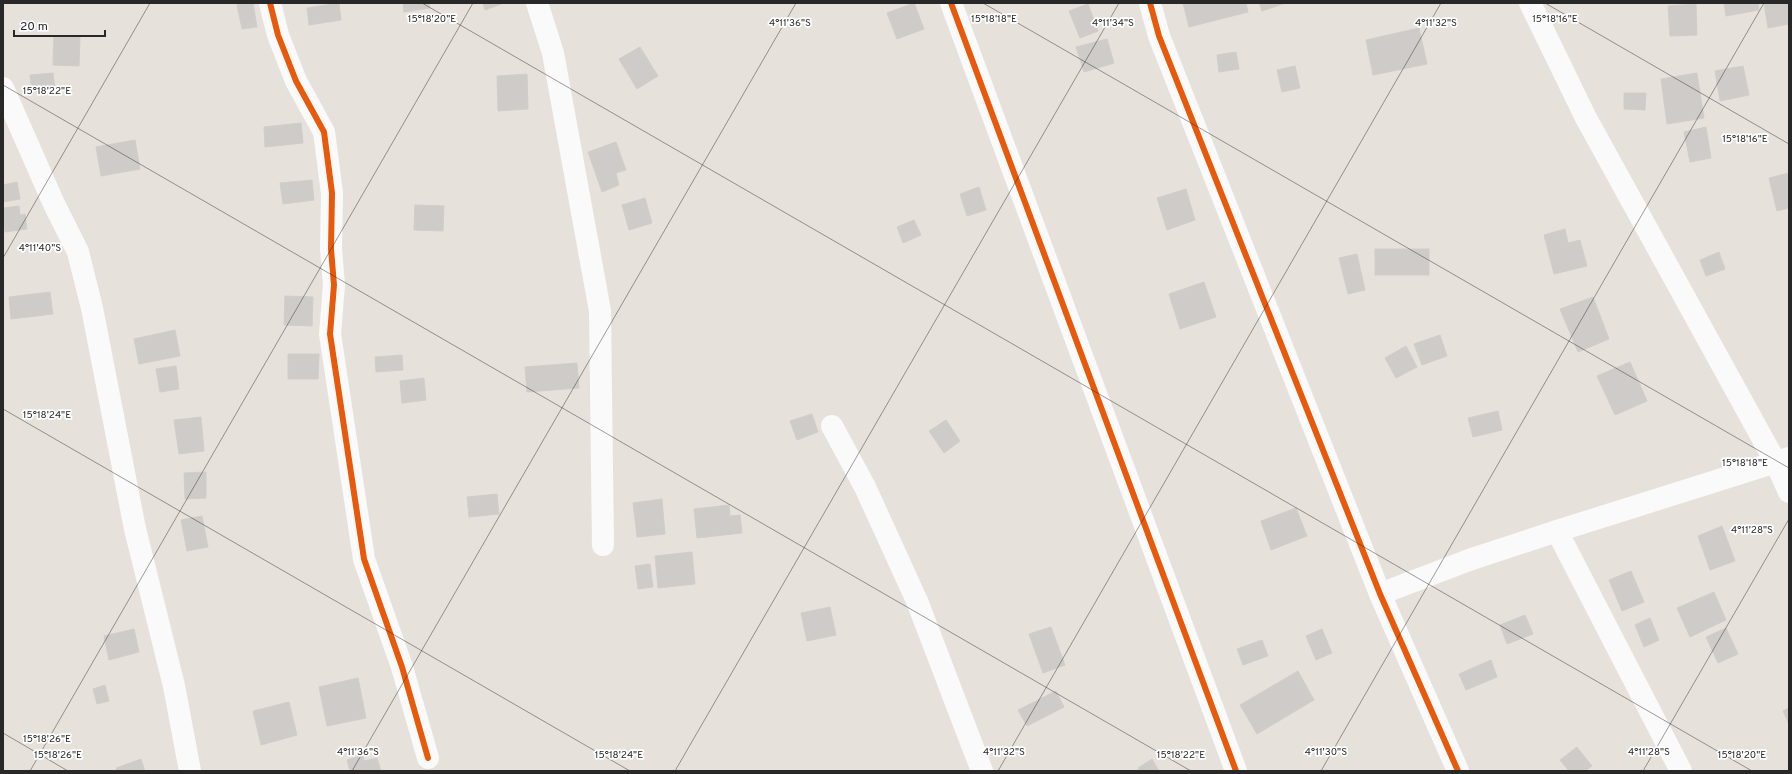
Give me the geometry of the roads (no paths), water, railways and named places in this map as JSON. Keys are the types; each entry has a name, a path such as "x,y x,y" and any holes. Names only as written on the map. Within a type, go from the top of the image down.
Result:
{"street":[{"path":"270,3 278,35 296,81 324,132 332,193 332,249 334,285 330,334 364,559 402,667 428,758"},
{"path":"537,3 553,53 600,311 603,545"},
{"path":"951,3 1236,771"},
{"path":"1150,3 1159,36 1380,594 1458,771"},
{"path":"1530,3 1586,118 1782,461 1789,492"},
{"path":"3,88 54,204 78,252 92,308 135,529 174,686 190,771"},
{"path":"832,426 866,487 917,601 982,771"},
{"path":"1380,594 1469,560 1782,461"},
{"path":"1557,531 1681,771"}]}
